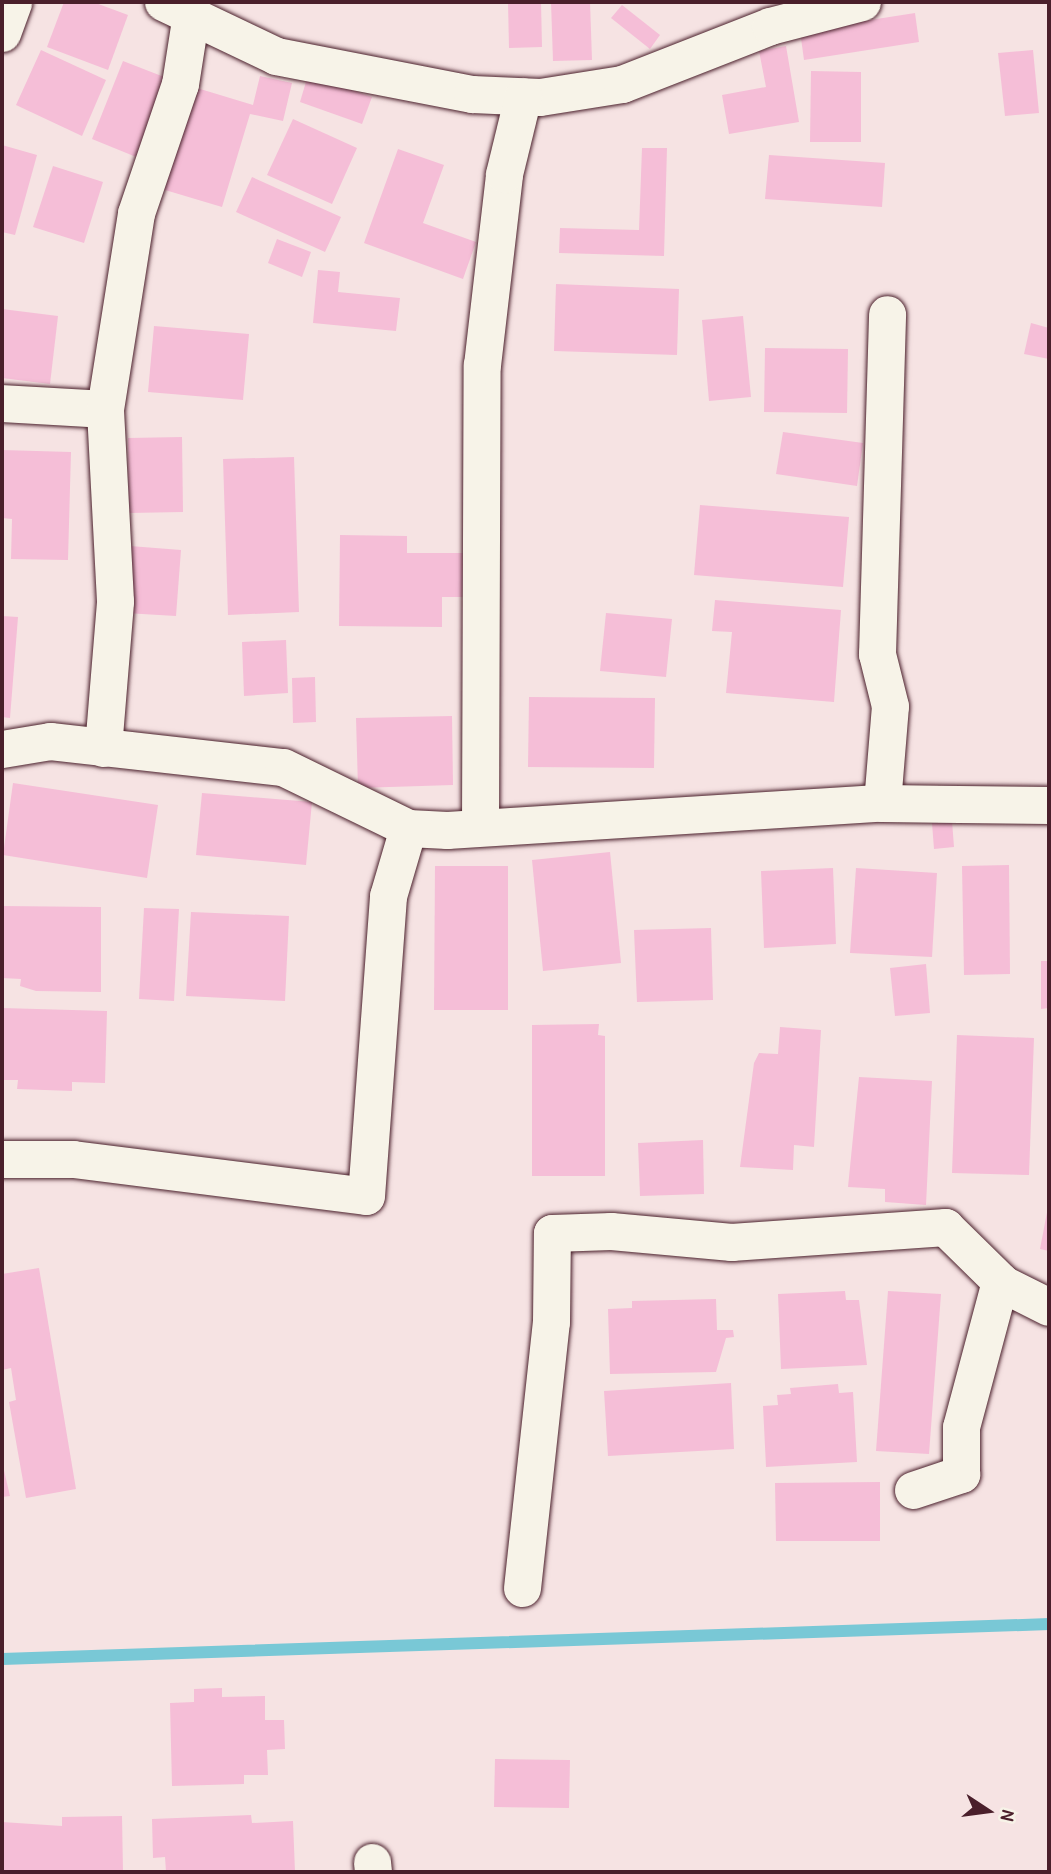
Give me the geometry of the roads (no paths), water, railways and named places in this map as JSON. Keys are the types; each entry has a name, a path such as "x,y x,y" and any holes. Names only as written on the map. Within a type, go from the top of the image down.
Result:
{"street":[{"path":"2,33 13,2"},
{"path":"103,748 115,601 106,409 136,214 180,84 176,11 276,56 357,76 523,96 622,84 770,26 862,2"},
{"path":"480,827 482,365 504,174 523,96"},
{"path":"882,803 890,706 877,653 887,314"},
{"path":"2,403 106,409"},
{"path":"2,749 38,741 283,767 408,828 480,827 882,803 1049,805"},
{"path":"2,1159 73,1159 366,1196 388,896 408,828"},
{"path":"522,1588 551,1322 552,1233 611,1231 731,1242 944,1227 1000,1281 1049,1307"},
{"path":"914,1490 961,1474 961,1427 1000,1281"}],"waterway":[{"path":"2,1659 1049,1624"}]}
